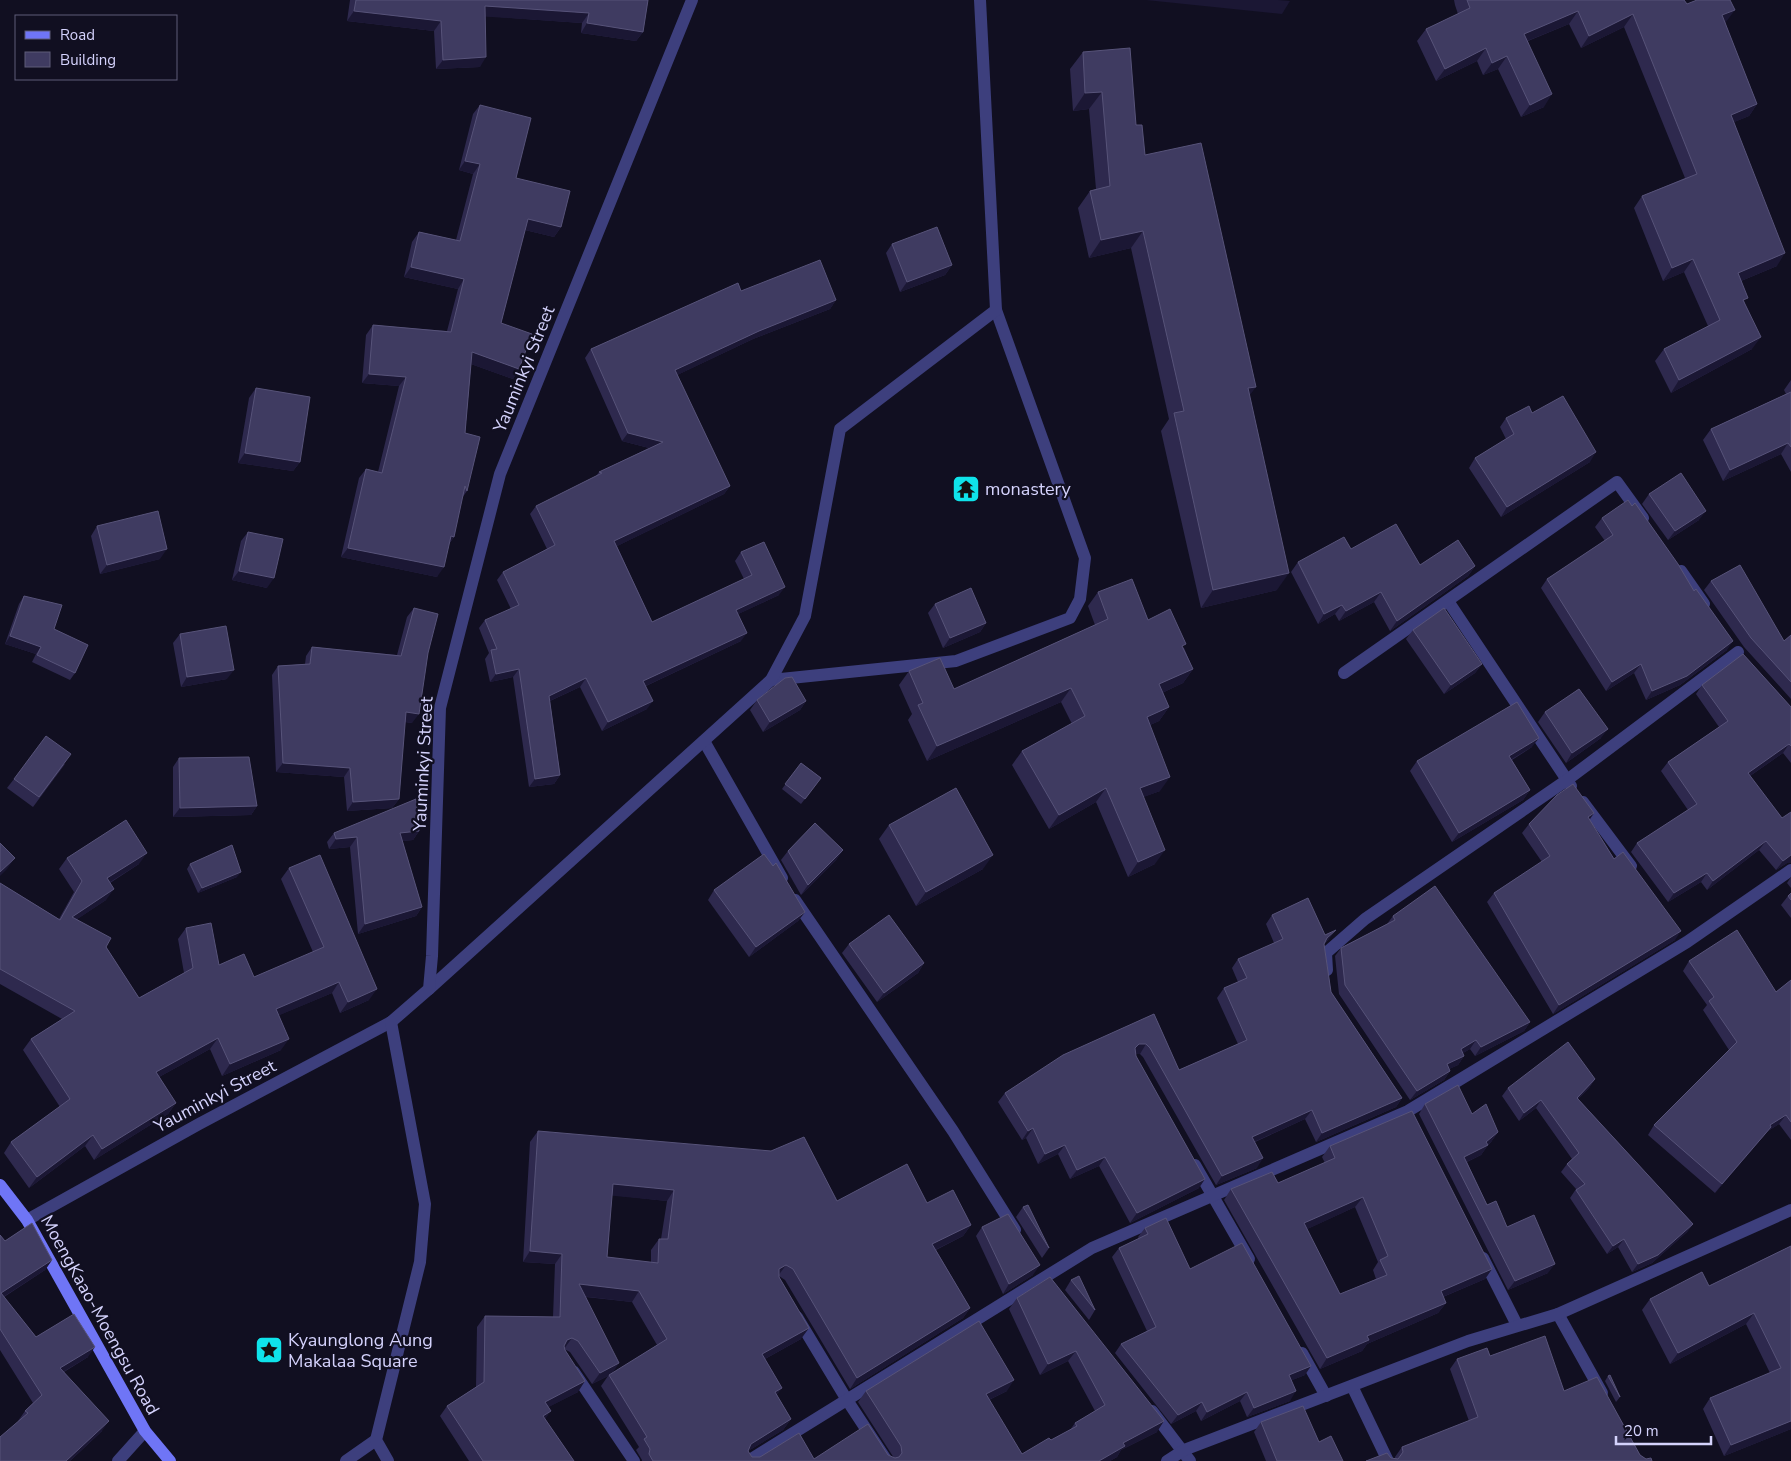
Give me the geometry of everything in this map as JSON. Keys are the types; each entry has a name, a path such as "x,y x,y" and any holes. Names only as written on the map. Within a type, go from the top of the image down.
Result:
{"main road":[{"name":"MoengKaao-Moengsu Road","path":"0,1184 27,1220 145,1431 170,1461"}],"street":[{"name":"Yauminkyi Street","path":"27,1220 199,1124 391,1022 429,989 432,956 440,708 500,474 692,0"},
{"path":"771,680 956,661 1070,618 1080,599 1085,558 996,310 980,0"},
{"path":"429,989 771,680 805,616 840,429 996,310"},
{"path":"1344,673 1617,482 1652,531"},
{"path":"1675,563 1709,612"},
{"path":"1448,601 1567,780 1636,873"},
{"path":"1329,980 1326,954 1365,920 1567,780 1738,652"},
{"path":"704,740 802,913 953,1131 1019,1237"},
{"path":"748,1461 1092,1248 1408,1111 1791,870"},
{"path":"346,1461 376,1440 420,1262 425,1204 391,1022"},
{"path":"1189,1154 1257,1274"},
{"path":"1166,1461 1187,1456 1326,1396 1468,1341 1558,1314 1791,1210"},
{"path":"1478,1248 1517,1326"},
{"path":"793,1309 847,1400 887,1461"},
{"path":"1558,1314 1606,1400"},
{"path":"1297,1344 1326,1396"},
{"path":"564,1357 634,1461"},
{"path":"1352,1386 1388,1461"},
{"path":"1141,1398 1187,1456"},
{"path":"118,1461 145,1431"},
{"path":"376,1440 388,1461"}],"building":[{"path":"356,0 648,0 643,32 587,23 589,13 485,6 486,57 443,60 441,21 354,11"},
{"path":"1467,0 1684,0 1687,4 1697,0 1730,0 1735,10 1722,15 1757,104 1731,115 1785,253 1738,273 1748,298 1743,300 1761,337 1679,380 1664,349 1720,320 1693,259 1672,268 1642,196 1697,174 1633,14 1589,36 1578,11 1524,34 1552,94 1530,105 1507,56 1492,63 1486,48 1445,69 1426,29 1470,8"},
{"path":"1130,48 1136,125 1142,125 1145,155 1201,143 1256,387 1248,388 1289,573 1213,590 1174,413 1184,411 1143,231 1101,240 1090,191 1110,186 1102,92 1085,93 1083,52"},
{"path":"480,105 531,118 516,178 570,191 561,227 528,219 501,323 532,334 519,369 472,352 465,433 480,437 467,491 465,486 454,537 451,536 444,567 348,548 366,469 382,473 406,377 369,374 373,325 451,332 464,279 411,267 419,232 460,241 480,164 465,161"},
{"path":"937,227 952,265 907,282 892,244"},
{"path":"820,260 836,300 759,331 675,370 730,486 614,541 652,622 752,575 741,552 764,542 785,587 736,610 747,633 643,681 653,701 608,722 586,678 549,696 560,775 535,779 519,669 496,674 491,650 497,649 485,620 519,605 503,572 555,545 536,506 602,473 599,472 663,442 628,433 591,349 738,283 741,291"},
{"path":"256,388 310,397 300,462 245,453"},
{"path":"1791,392 1791,447 1788,443 1730,470 1711,429"},
{"path":"1563,396 1596,452 1507,507 1475,458 1514,434 1506,418 1529,406 1532,413"},
{"path":"1681,473 1706,511 1675,531 1649,494"},
{"path":"1628,500 1632,506 1635,503 1678,564 1694,591 1696,589 1733,641 1687,676 1652,691 1641,664 1612,682 1547,579 1613,535 1602,518"},
{"path":"158,511 167,549 107,565 97,526"},
{"path":"1396,524 1420,565 1458,540 1475,566 1397,621 1381,592 1346,611 1342,605 1324,614 1298,562 1344,537 1351,549"},
{"path":"248,532 283,539 274,578 239,571"},
{"path":"1740,565 1784,641 1791,635 1791,682 1751,638 1711,581"},
{"path":"1132,579 1148,620 1170,609 1186,644 1182,646 1193,669 1159,684 1169,707 1147,717 1170,777 1140,788 1165,850 1138,862 1106,788 1059,815 1022,751 1085,716 1071,688 937,746 918,705 923,703 909,671 940,658 954,689 1108,619 1098,592"},
{"path":"971,588 986,623 950,638 935,604"},
{"path":"24,596 62,605 54,629 88,645 75,673 37,655 41,647 10,636"},
{"path":"414,608 438,614 428,653 419,714 406,712 399,799 353,802 350,768 283,763 278,666 310,664 312,647 401,656"},
{"path":"1444,608 1482,664 1451,685 1413,630"},
{"path":"226,626 234,670 187,677 180,634"},
{"path":"1743,654 1791,707 1791,746 1789,744 1748,773 1782,818 1791,812 1791,855 1783,861 1766,841 1713,881 1707,873 1674,893 1637,843 1697,804 1668,762 1728,721 1702,685"},
{"path":"792,677 806,701 770,722 757,700 785,678"},
{"path":"1579,689 1608,729 1572,753 1545,712"},
{"path":"1517,702 1539,738 1509,756 1530,790 1459,833 1417,761"},
{"path":"46,736 71,754 39,797 14,779"},
{"path":"249,757 257,806 180,808 179,758"},
{"path":"801,763 821,778 805,799 785,784"},
{"path":"1573,784 1594,813 1588,817 1614,859 1623,852 1681,931 1559,1005 1494,893 1550,856 1529,824 1557,795"},
{"path":"956,788 993,855 926,892 889,825"},
{"path":"416,799 419,831 400,833 422,907 365,924 357,837 336,839 334,833"},
{"path":"126,820 147,853 107,878 114,889 72,917 111,938 106,947 139,998 193,968 186,928 211,923 219,965 244,954 254,977 324,947 289,868 320,855 377,989 348,1002 339,982 276,1009 289,1039 230,1064 218,1038 156,1072 176,1103 102,1149 93,1135 37,1177 11,1142 70,1099 31,1039 75,1011 0,969 0,883 60,920 82,881 67,858"},
{"path":"815,823 843,850 808,885 788,851"},
{"path":"0,843 15,858 0,872"},
{"path":"232,845 241,872 202,888 190,864"},
{"path":"764,854 773,866 776,863 805,912 756,947 714,890"},
{"path":"1435,886 1530,1022 1481,1047 1476,1040 1461,1049 1464,1056 1447,1064 1450,1071 1417,1091 1345,985 1341,948 1395,920 1393,916"},
{"path":"1308,898 1325,935 1336,930 1327,938 1324,944 1331,992 1402,1098 1322,1133 1312,1110 1252,1137 1263,1158 1222,1176 1150,1048 1146,1044 1139,1044 1135,1048 1136,1056 1205,1179 1137,1213 1105,1157 1077,1170 1065,1145 1045,1154 1033,1128 1028,1131 1005,1093 1063,1055 1154,1014 1179,1070 1247,1040 1224,988 1247,978 1238,959 1283,939 1272,915"},
{"path":"889,915 924,963 884,993 849,944"},
{"path":"1737,930 1776,992 1791,980 1791,1122 1786,1115 1770,1125 1771,1127 1722,1184 1654,1125 1737,1042 1709,1001 1714,997 1689,961"},
{"path":"1568,1042 1595,1079 1577,1098 1693,1224 1658,1255 1638,1264 1624,1239 1613,1246 1576,1190 1585,1184 1567,1164 1579,1153 1541,1100 1524,1113 1508,1088"},
{"path":"1458,1085 1472,1114 1486,1104 1498,1132 1486,1142 1488,1145 1464,1157 1487,1205 1496,1201 1507,1227 1534,1215 1555,1264 1515,1281 1425,1104"},
{"path":"1412,1111 1492,1269 1441,1291 1446,1303 1367,1336 1369,1340 1327,1358 1231,1189 1272,1172 1278,1183 1335,1158 1330,1146","holes":["1363,1197 1388,1256 1380,1260 1387,1275 1340,1294 1304,1223"]},
{"path":"538,1131 771,1151 804,1137 837,1201 907,1164 927,1203 953,1190 971,1225 932,1244 970,1308 857,1378 793,1269 786,1265 779,1269 779,1277 809,1328 762,1354 782,1388 775,1392 791,1419 751,1444 748,1451 752,1457 760,1457 799,1433 814,1459 868,1424 888,1455 895,1458 899,1457 902,1453 901,1446 866,1391 979,1321 1014,1380 986,1394 1022,1454 1049,1438 1051,1440 1077,1426 1075,1423 1105,1405 1076,1351 1048,1364 1017,1298 1050,1277 1164,1421 1123,1443 1125,1446 1099,1461 653,1461 649,1454 650,1449 644,1439 647,1437 609,1375 667,1339 639,1291 579,1284 619,1363 600,1373 578,1341 572,1338 567,1340 564,1346 585,1381 545,1402 551,1411 543,1416 574,1461 483,1461 447,1406 484,1382 485,1316 560,1317 562,1254 530,1251","holes":["613,1184 674,1190 668,1239 659,1239 658,1263 607,1257"]},
{"path":"1028,1205 1049,1248 1023,1207"},
{"path":"1008,1214 1040,1265 1009,1284 982,1227"},
{"path":"1166,1218 1190,1269 1242,1243 1311,1366 1289,1375 1296,1391 1254,1408 1247,1392 1207,1412 1202,1402 1178,1415 1121,1344 1156,1327 1119,1248 1148,1234 1145,1228"},
{"path":"32,1223 52,1260 1,1293 36,1337 74,1314 95,1347 60,1368 109,1421 66,1461 0,1461 0,1437 28,1413 25,1411 42,1395 0,1329 0,1235 5,1241"},
{"path":"1791,1246 1791,1421 1731,1445 1710,1398 1781,1368 1754,1313 1678,1353 1650,1299 1702,1272 1709,1286"},
{"path":"1079,1276 1095,1310 1071,1280"},
{"path":"1545,1336 1564,1391 1597,1377 1640,1455 1646,1459 1651,1458 1652,1461 1366,1461 1387,1453 1391,1458 1398,1459 1403,1452 1402,1447 1478,1417 1457,1359 1487,1348 1490,1356"},
{"path":"1610,1375 1620,1397 1608,1376"},
{"path":"1303,1406 1319,1442 1331,1436 1343,1461 1277,1461 1261,1422"}],"place":[{"name":"monastery","path":"966,489"},
{"name":"Kyaunglong Aung Makalaa Square","path":"269,1350"}]}
